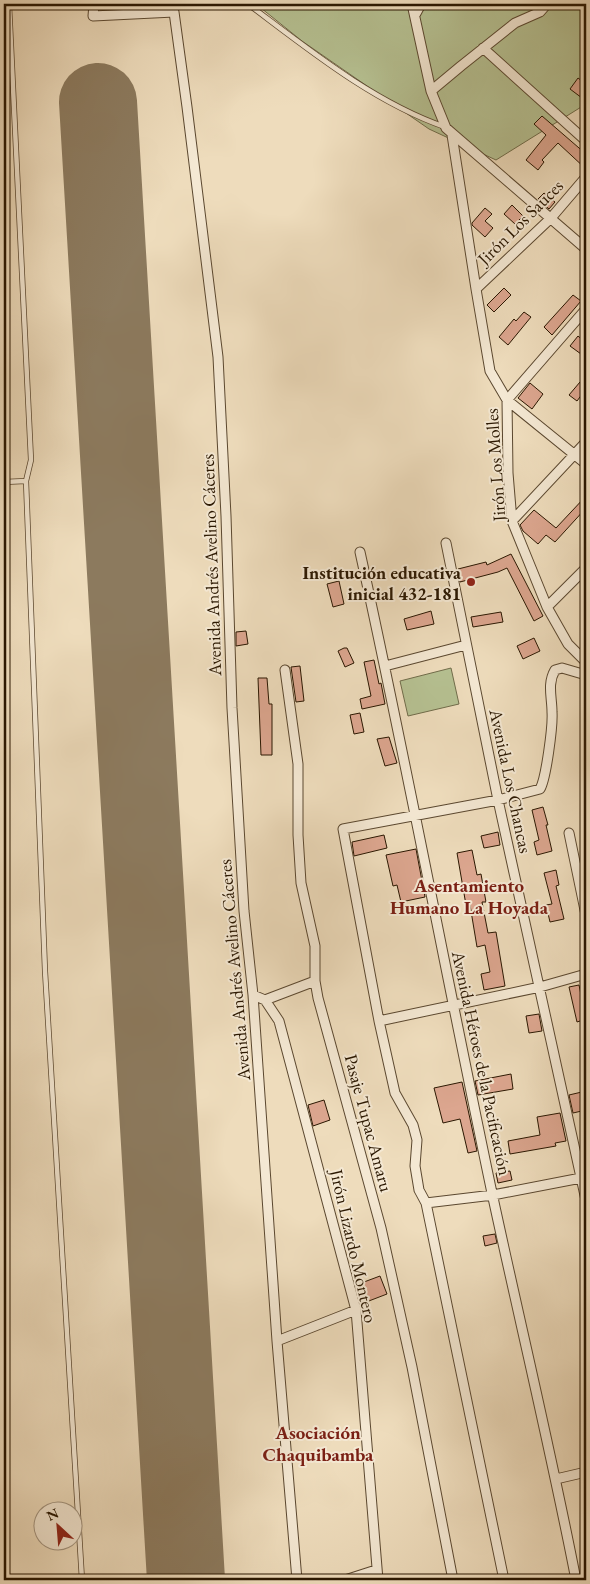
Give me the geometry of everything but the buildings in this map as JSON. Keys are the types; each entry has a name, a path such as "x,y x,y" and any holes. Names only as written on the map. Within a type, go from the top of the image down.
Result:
{"street":[{"name":"Avenida Andrés Avelino Cáceres","path":"94,4 93,16 174,12 187,106 218,357 226,516 232,708 244,911 254,996 277,1341 297,1580"},
{"path":"412,4 431,91 449,131 586,249"},
{"path":"415,15 421,4"},
{"path":"431,91 515,23 540,12 547,4"},
{"path":"483,48 586,141"},
{"name":"Jirón Los Molles","path":"449,131 490,371 507,400 508,473 512,521 547,607 568,644 586,662"},
{"name":"Jirón Los Sauces","path":"476,289 551,218 586,177"},
{"path":"586,309 507,400 586,464"},
{"path":"512,521 586,442"},
{"name":"Avenida Los Chancas","path":"446,543 498,800 586,1200"},
{"name":"Avenida Héroes de la Pacificación","path":"360,552 385,666 492,1195 556,1479 576,1580"},
{"path":"547,607 586,568"},
{"path":"385,666 466,645"},
{"path":"504,1580 426,1203 419,1190 415,1166 417,1140 413,1125 395,1093 379,1021 343,829 498,800 540,790 545,777 552,714 551,676 555,670 562,668 586,675"},
{"name":"Pasaje Tupac Amaru","path":"285,670 298,764 298,835 301,883 315,946 315,981 318,998 381,1228 412,1367 454,1580"},
{"path":"569,833 586,915"},
{"path":"379,1021 540,987 586,974"},
{"path":"254,996 265,1000 315,981"},
{"name":"Jirón Lizardo Montero","path":"265,1000 279,1021 356,1310 378,1580"},
{"path":"426,1203 492,1195 581,1178"},
{"path":"277,1341 356,1310"},
{"path":"556,1479 586,1472"},
{"path":"345,1580 376,1570"}],"lane":[{"path":"9,4 31,460 26,481 46,971 82,1580"},
{"path":"248,4 337,69 422,119 449,131"},
{"path":"4,482 26,481"}],"green space":[{"path":"256,4 586,4 586,104 496,160 429,129 302,41"},
{"path":"451,668 459,704 408,716 400,681"}],"runway":[{"path":"98,102 186,1580"}],"place":[{"name":"Institución educativa inicial 432-181","path":"471,582"}],"district":[{"name":"Asentamiento Humano La Hoyada","path":"469,896"},
{"name":"Asociación Chaquibamba","path":"318,1443"}]}
